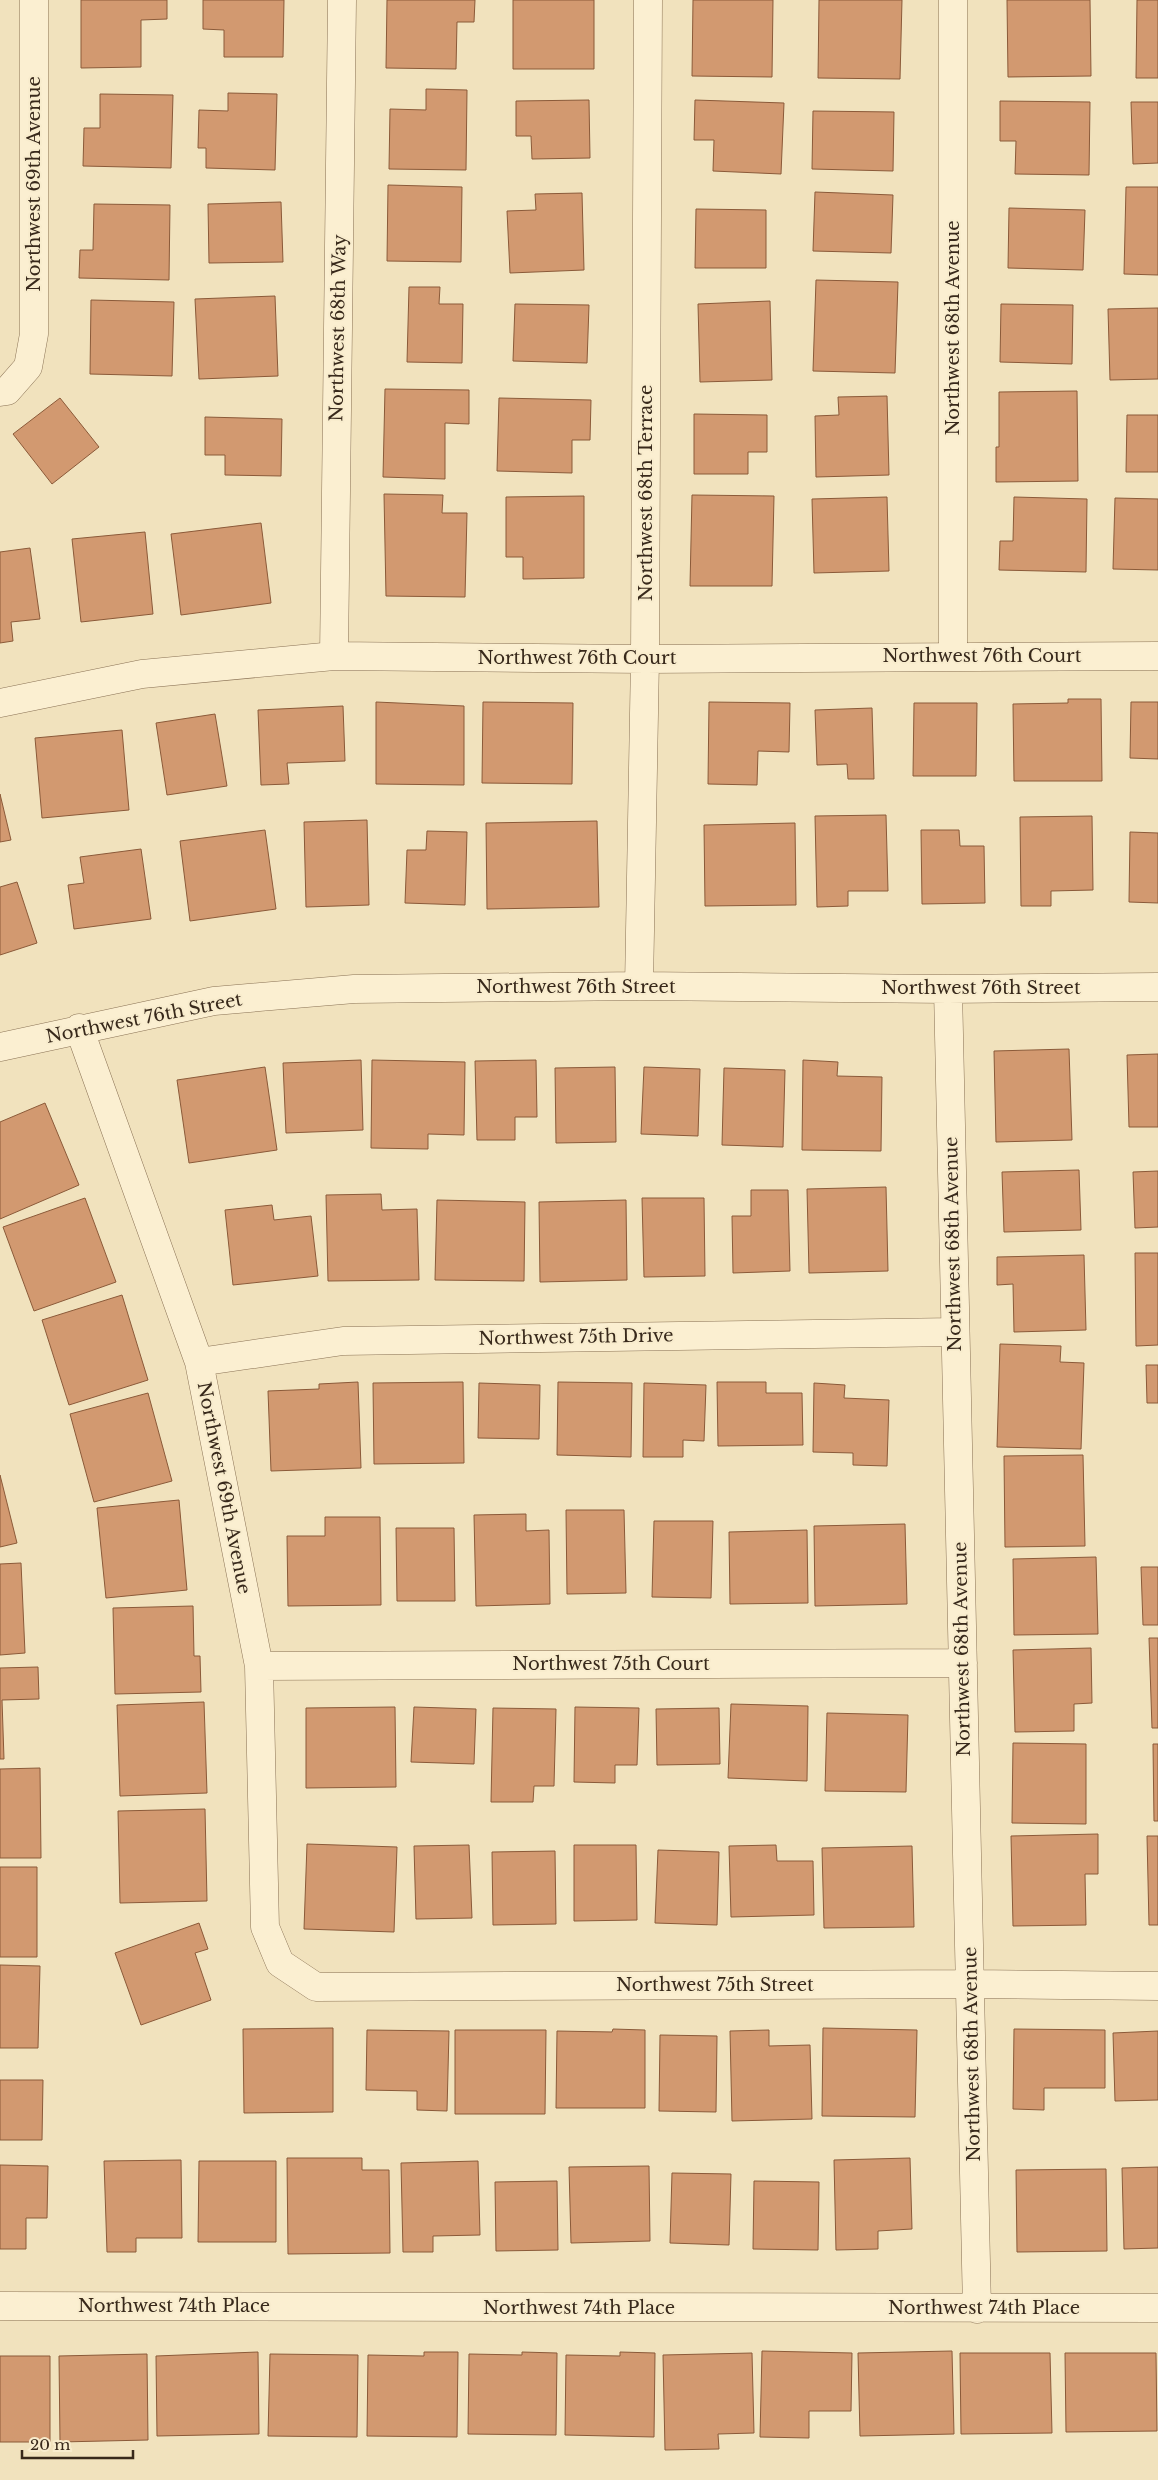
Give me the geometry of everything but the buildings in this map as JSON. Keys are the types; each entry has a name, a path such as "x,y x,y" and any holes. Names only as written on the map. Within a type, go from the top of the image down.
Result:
{"street":[{"name":"Northwest 69th Avenue","path":"0,392 7,391 28,367 34,334 34,0"},
{"name":"Northwest 68th Way","path":"334,656 342,0"},
{"name":"Northwest 68th Terrace","path":"639,986 645,659 648,0"},
{"name":"Northwest 68th Avenue","path":"953,0 953,656"},
{"name":"Northwest 76th Court","path":"0,703 142,674 334,656 645,659 1158,656"},
{"name":"Northwest 76th Street","path":"0,1047 79,1028 214,1001 354,989 639,986 948,989 1158,987"},
{"name":"Northwest 68th Avenue","path":"948,989 977,2309"},
{"name":"Northwest 69th Avenue","path":"79,1028 199,1362 259,1666 264,1928 280,1963"},
{"name":"Northwest 75th Drive","path":"199,1362 343,1341 955,1332"},
{"name":"Northwest 75th Court","path":"259,1666 963,1663"},
{"name":"Northwest 75th Street","path":"280,1963 316,1987 970,1984 1158,1986"},
{"name":"Northwest 74th Place","path":"0,2306 1158,2308"}]}
